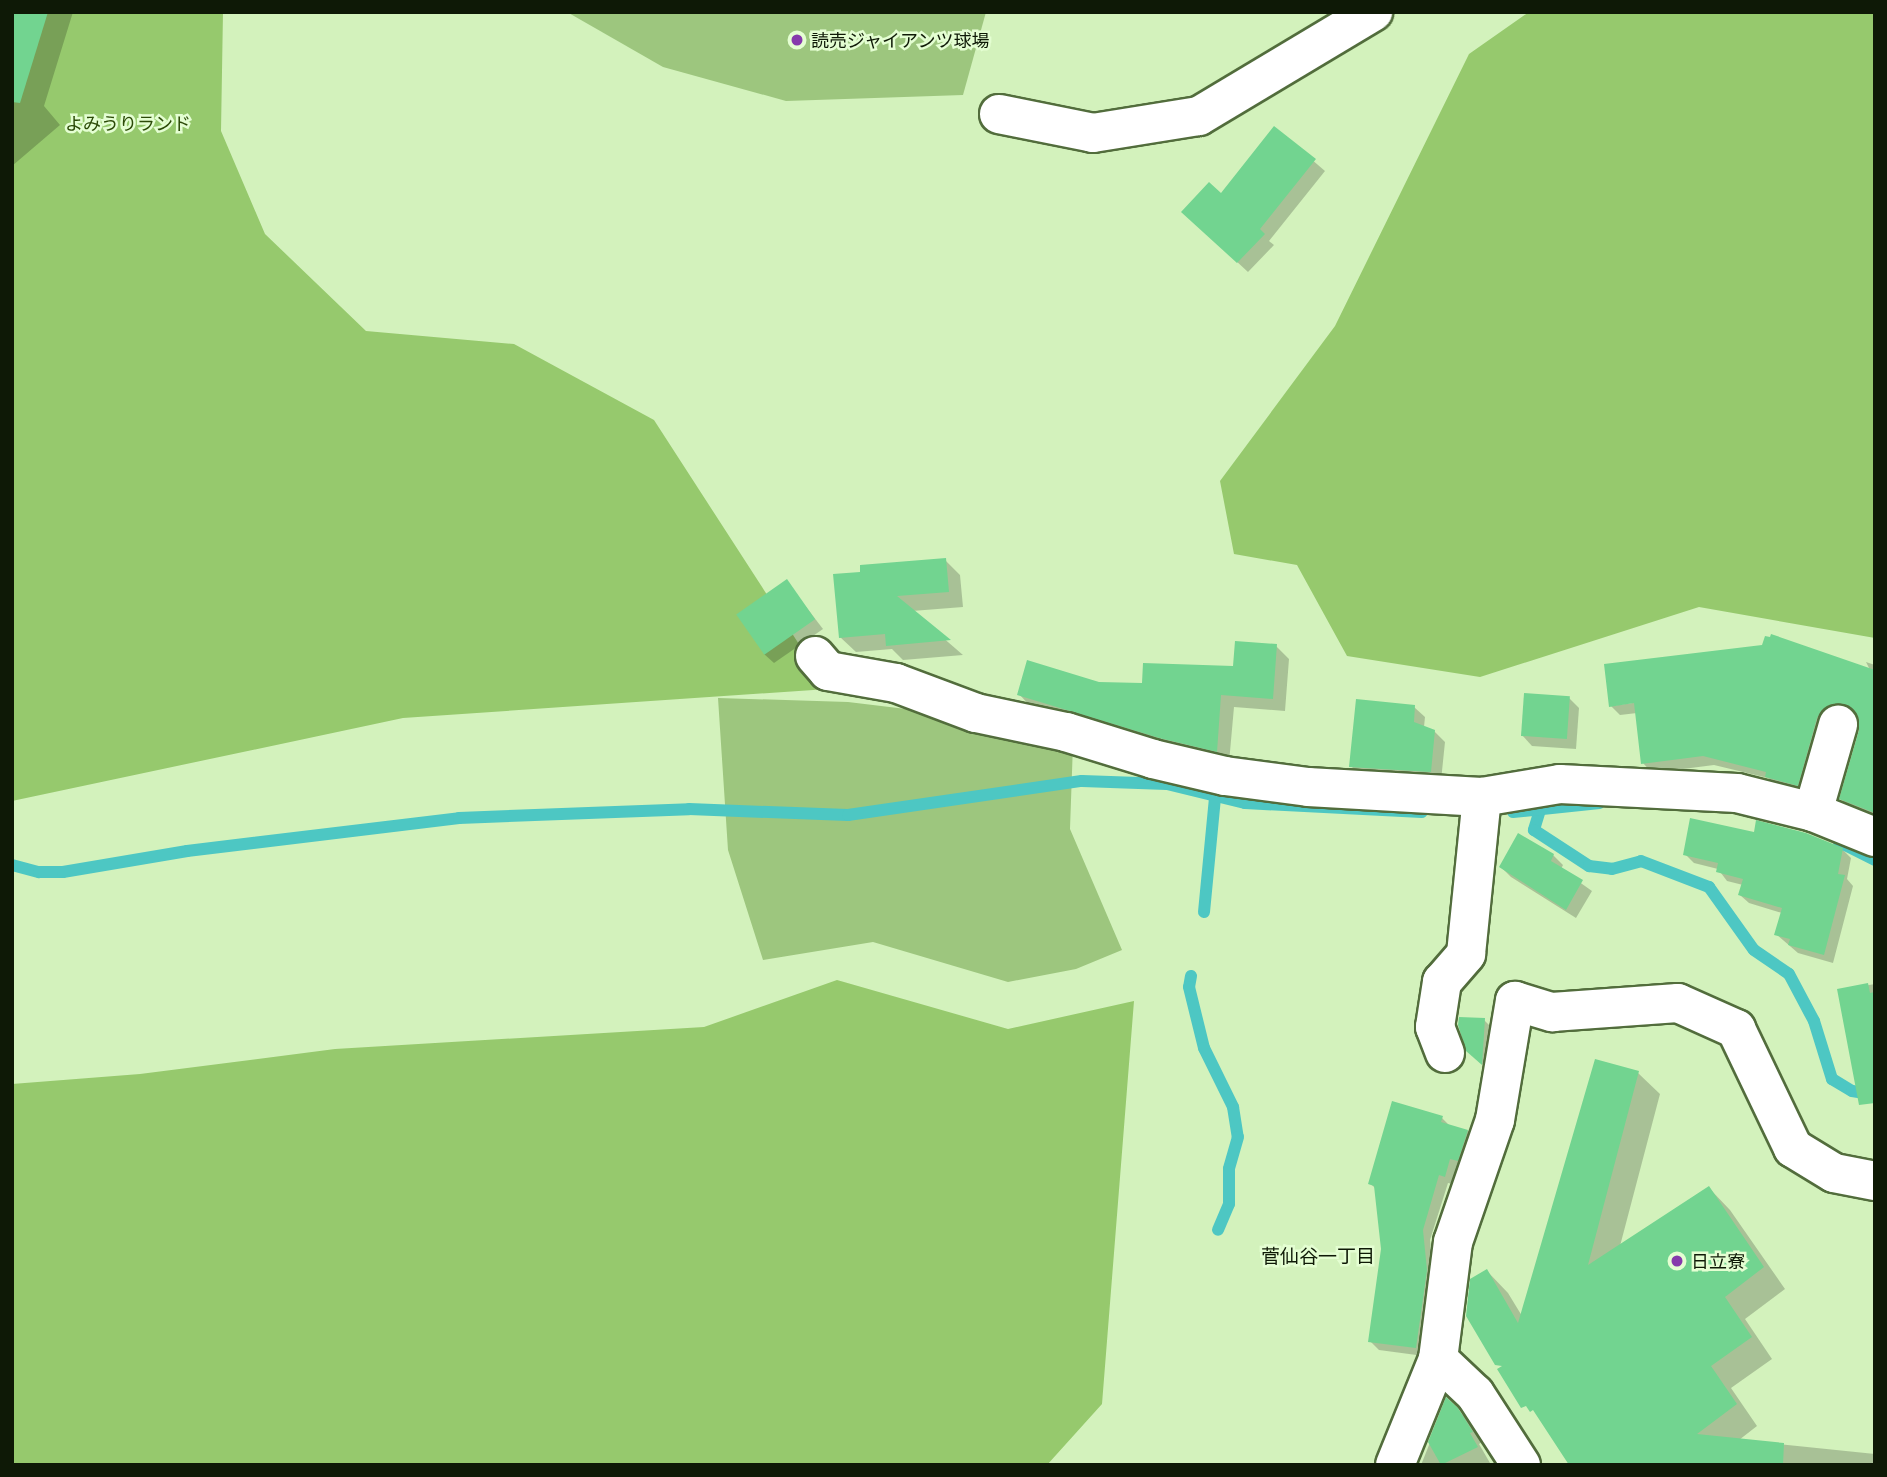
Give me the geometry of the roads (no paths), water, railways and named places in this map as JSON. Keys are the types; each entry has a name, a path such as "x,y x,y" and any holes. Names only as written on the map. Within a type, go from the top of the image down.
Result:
{"street":[{"path":"999,114 1093,133 1199,116 1373,12"},
{"path":"815,656 828,671 896,683 976,713 1066,732 1153,759 1225,776 1308,788 1482,797 1560,784 1737,793 1813,812 1875,837"},
{"path":"1813,812 1838,725"},
{"path":"1445,1053 1435,1027 1442,982 1466,954 1482,797"},
{"path":"1395,1465 1438,1359 1453,1242 1495,1120 1515,1001 1552,1012 1678,1003 1736,1029 1793,1148 1834,1173 1875,1181"},
{"path":"1438,1359 1475,1394 1516,1462"}],"waterway":[{"path":"12,865 39,872 63,872 187,851 459,818 689,809 848,815 1082,781 1167,784 1245,803 1422,812"},
{"path":"1204,912 1215,797"},
{"path":"1513,812 1600,803"},
{"path":"1540,810 1534,830 1589,866 1612,869 1641,861 1709,887 1754,950 1789,974 1814,1021 1832,1079 1852,1091 1871,1094"},
{"path":"1839,842 1875,860"},
{"path":"1191,976 1189,987 1204,1048 1233,1107 1238,1137 1229,1169 1229,1204 1218,1230"}],"place":[{"name":"読売ジャイアンツ球場","path":"797,40"},
{"name":"日立寮","path":"1677,1261"}],"district":[{"name":"菅仙谷一丁目","path":"1318,1256"}],"park label":[{"name":"よみうりランド","path":"128,123"}]}
